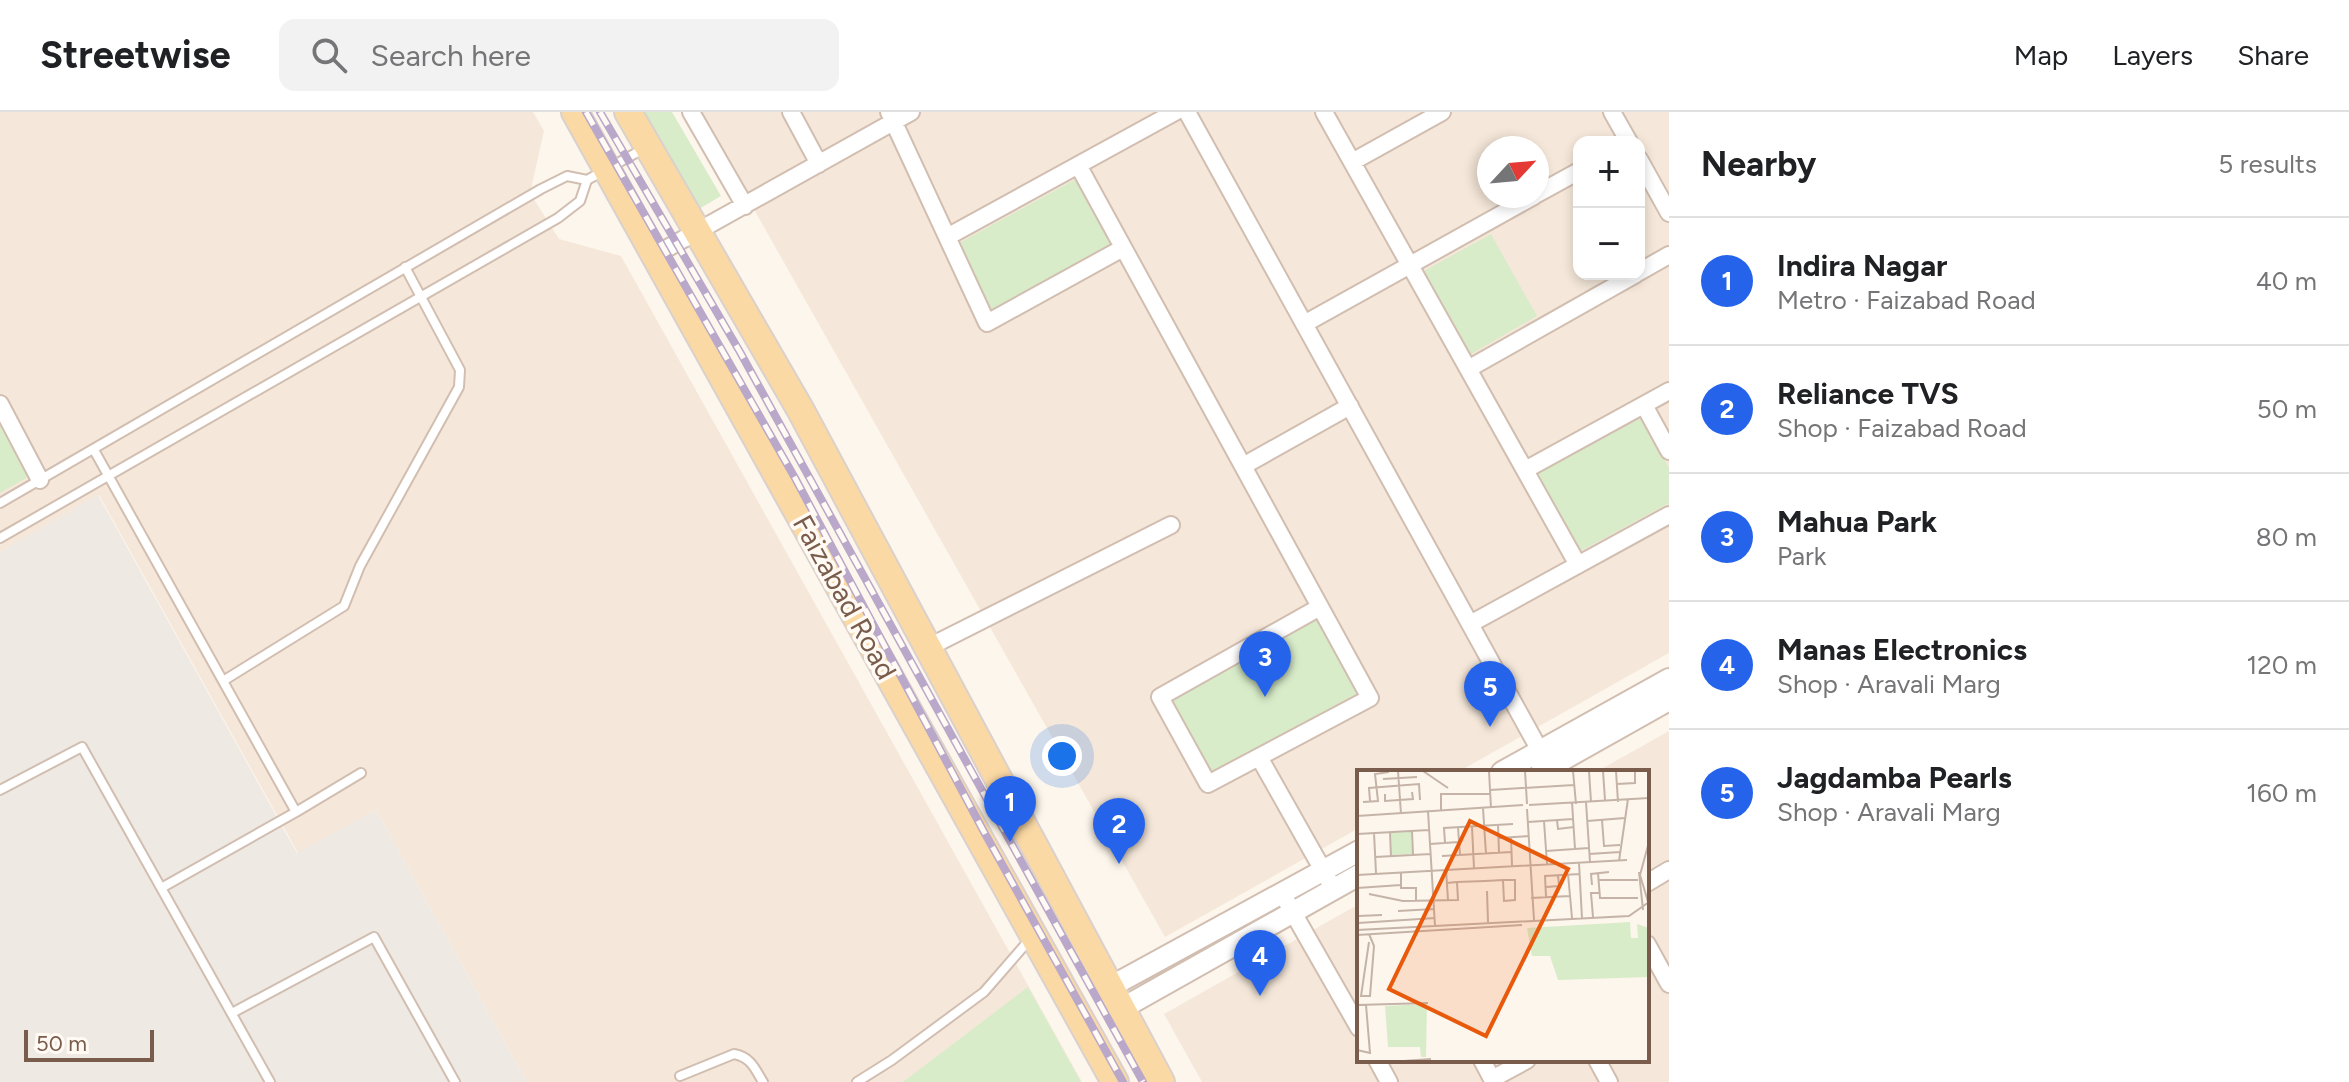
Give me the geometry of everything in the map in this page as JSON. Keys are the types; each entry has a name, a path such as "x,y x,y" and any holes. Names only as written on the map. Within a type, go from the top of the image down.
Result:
{"main road":[{"name":"Faizabad Road","path":"575,112 598,175 655,255 1115,1082"},
{"name":"Faizabad Road","path":"628,112 800,409 1161,1082"}],"street":[{"path":"691,112 745,206"},
{"path":"791,112 819,164"},
{"path":"655,255 819,164 892,117 911,112"},
{"path":"947,237 1175,112"},
{"path":"1187,112 1546,766"},
{"path":"1324,112 1578,565"},
{"path":"1352,162 1442,112"},
{"path":"1612,112 1626,136"},
{"path":"892,117 987,323 1123,248"},
{"path":"1078,165 1370,698 1208,784 1160,697 1320,607"},
{"path":"1645,170 1669,213"},
{"path":"1549,188 1573,174"},
{"path":"1304,324 1513,208"},
{"path":"1645,268 1669,255"},
{"path":"1468,369 1625,280"},
{"path":"1525,470 1669,391"},
{"path":"0,404 40,480"},
{"path":"1644,405 1669,451"},
{"path":"1243,466 1350,406"},
{"path":"1470,624 1669,515"},
{"path":"927,648 1171,525"},
{"path":"1546,766 1669,679"},
{"path":"1517,770 1546,766 1669,700"},
{"path":"1259,757 1328,880"},
{"path":"1115,998 1293,912 1357,853"},
{"path":"1649,882 1669,870"},
{"path":"1115,998 1282,894 1328,880 1357,875"},
{"path":"1282,894 1357,1022"},
{"path":"1649,948 1669,984"},
{"path":"1378,1062 1389,1082"},
{"path":"1483,1062 1492,1079 1523,1062"},
{"path":"1598,1062 1609,1082"}],"lane":[{"path":"0,538 558,218 580,201 598,175 647,147"},
{"path":"0,503 567,176 598,175"},
{"path":"223,681 344,606 360,566 459,387 460,370 405,267"},
{"path":"94,450 296,812"},
{"path":"0,790 82,747 270,1082"},
{"path":"163,887 361,773"},
{"path":"857,1082 984,992 1033,935"},
{"path":"232,1013 374,937 455,1082"},
{"path":"680,1076 734,1054 750,1061 763,1082"}],"shaded area":[{"path":"0,112 533,112 544,131 530,193 559,239 621,256 1082,1082 527,1082 376,810 298,853 99,495 0,552"},
{"path":"699,112 1669,112 1669,653 1462,770 1357,770 1357,829 1165,937"},
{"path":"98,495 297,853 376,810 527,1082 0,1082 0,552"},
{"path":"1669,731 1669,1082 1202,1082 1164,1014 1357,905 1357,1062 1649,1062 1649,770 1600,770"}],"green space":[{"path":"627,112 672,112 721,196 687,216"},
{"path":"1076,179 1110,244 992,310 959,243"},
{"path":"1491,234 1537,316 1471,354 1424,271"},
{"path":"1642,417 1669,468 1669,503 1579,552 1537,474"},
{"path":"0,426 28,477 0,493"},
{"path":"1318,619 1358,693 1211,774 1171,701"},
{"path":"1028,987 1081,1082 903,1082"}],"railway":[{"path":"586,112 795,478 983,830 1123,1082"},
{"path":"600,112 740,352 1143,1082"}],"place":[{"name":"Mahua Park","path":"1265,697"},
{"name":"Jagdamba Pearls","path":"1490,727"},
{"name":"Indira Nagar","path":"1010,842"},
{"name":"Reliance TVS","path":"1119,864"},
{"name":"Manas Electronics","path":"1260,996"}]}
